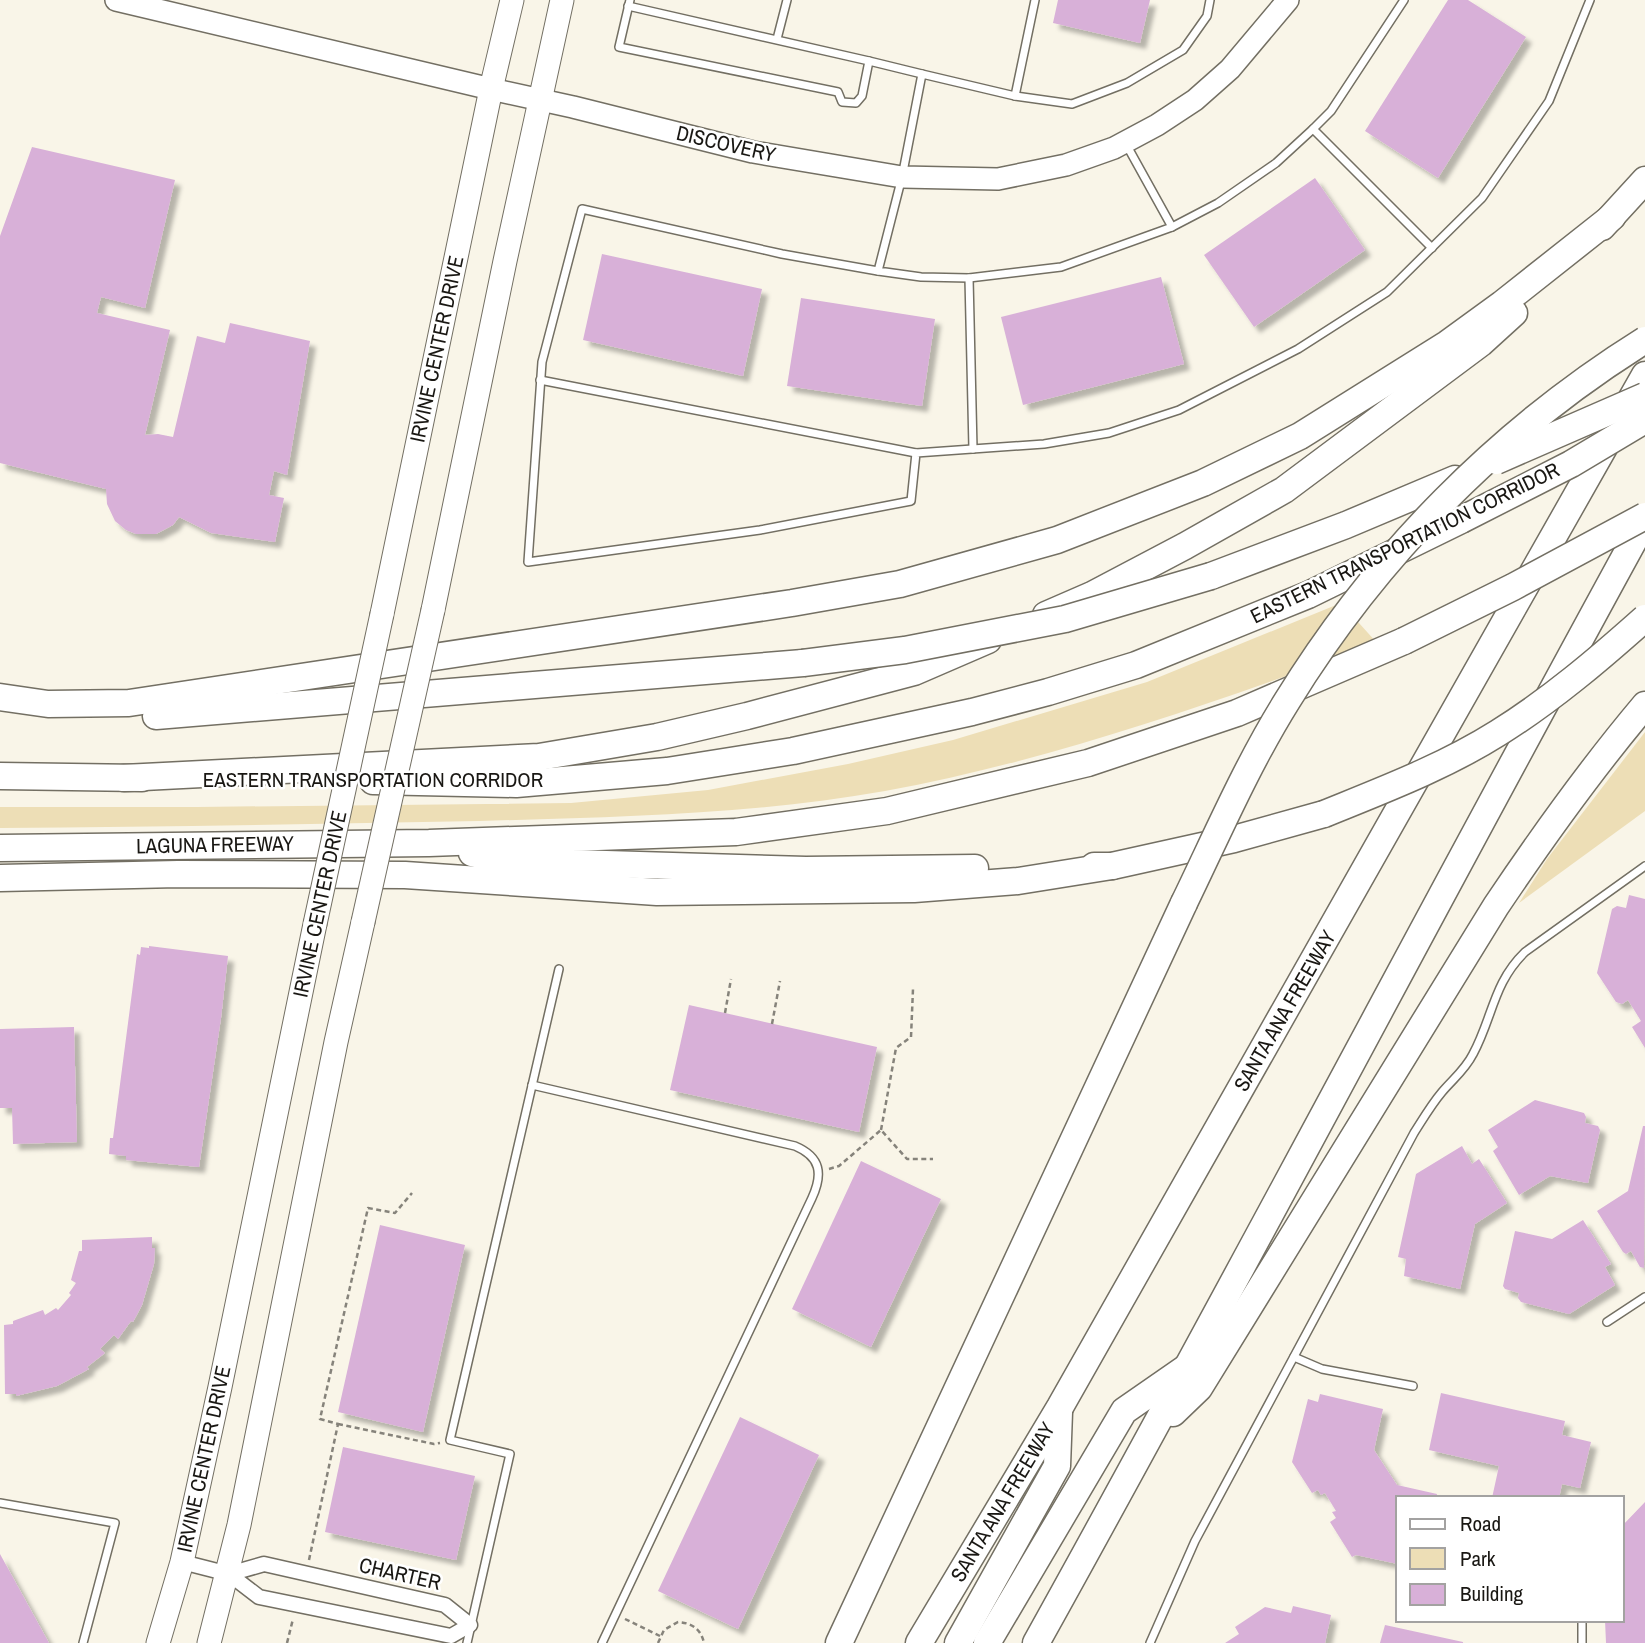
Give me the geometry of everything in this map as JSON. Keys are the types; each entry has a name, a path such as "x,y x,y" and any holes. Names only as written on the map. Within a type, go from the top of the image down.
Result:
{"highway":[{"path":"0,776 124,778 539,757 657,737 914,672 1092,595 1185,547 1284,490 1481,343 1549,281 1645,180"},
{"path":"0,697 48,704 81,705 129,703 171,697 873,589 900,584 1057,540 1203,483 1300,436 1447,344 1612,217"},
{"path":"839,1643 1174,924 1242,782 1286,703 1343,617 1385,565 1448,496 1495,451 1573,388 1645,340"},
{"name":"SANTA ANA FREEWAY","path":"919,1643 1060,1407 1645,375"},
{"path":"0,708 46,718 118,719 803,663 905,650 998,633 1077,615 1211,576 1346,525 1645,396"},
{"name":"EASTERN TRANSPORTATION CORRIDOR","path":"124,778 516,784 667,771 793,751 972,712 1048,692 1136,664 1308,594 1571,464 1645,420"},
{"path":"429,843 736,832 887,811 1088,763 1237,713 1404,641 1645,518"},
{"path":"1036,1643 1191,1364 1480,821 1645,518"},
{"path":"0,877 231,873 405,875 657,892 914,889 1018,881 1112,866 1234,839 1324,814 1440,765 1498,733 1592,665 1645,618"},
{"path":"1154,1431 1199,1388 1496,906 1599,760 1645,705"},
{"path":"429,843 493,858 573,863 806,870 1112,866"},
{"name":"LAGUNA FREEWAY","path":"0,848 429,843"},
{"path":"987,1643 1124,1411 1191,1364"},
{"path":"958,1643 1057,1466 1060,1407"}],"main road":[{"name":"IRVINE CENTER DRIVE","path":"158,1643 182,1562 234,1321 315,924 512,0"},
{"path":"209,1643 229,1574 336,1042 433,610 562,0"}],"street":[{"name":"DISCOVERY","path":"116,0 540,99 753,152 902,177 998,179 1066,165 1125,142 1157,125 1195,100 1230,69 1288,0"},
{"path":"182,1562 229,1574 259,1597 451,1636 470,1625"},
{"name":"CHARTER","path":"229,1574 264,1564 445,1605 470,1625"}],"lane":[{"path":"777,39 787,0"},
{"path":"1015,96 1035,0"},
{"path":"869,61 862,96 856,103 842,102 838,92 619,47 629,3 1015,96 1072,104 1126,83 1182,50 1207,16 1210,0"},
{"path":"916,453 911,501 760,530 528,562 542,362 582,209 782,254 921,277 969,278 1060,267 1172,228 1218,203 1276,163 1331,111 1404,0"},
{"path":"540,380 916,453 1044,444 1110,433 1179,410 1298,349 1387,292 1432,248 1482,198 1549,101 1590,0"},
{"path":"878,271 902,177 922,74"},
{"path":"1312,129 1432,248"},
{"path":"1125,142 1172,228"},
{"path":"969,278 973,449"},
{"path":"1150,1643 1195,1541 1414,1133 1430,1108 1464,1070 1473,1055 1502,980 1525,952 1645,866"},
{"path":"467,1643 510,1454 450,1440 559,969"},
{"path":"532,1086 795,1146 815,1160 819,1173 812,1198 602,1643"},
{"path":"1607,1322 1645,1297"},
{"path":"1294,1357 1322,1368 1413,1386"},
{"path":"0,1503 115,1523 83,1643"},
{"path":"1582,1622 1582,1643"}],"path":[{"path":"725,1013 732,979"},
{"path":"772,1024 780,981"},
{"path":"819,1173 839,1166 881,1130 896,1048 911,1037 913,989"},
{"path":"881,1130 906,1159 933,1159"},
{"path":"412,1193 395,1213 368,1209 320,1419 434,1444 450,1440"},
{"path":"306,1574 338,1424"},
{"path":"288,1643 296,1605"},
{"path":"615,1615 660,1636"},
{"path":"658,1643 660,1636 671,1625 686,1623 699,1631 704,1643"}],"green space":[{"path":"1341,603 1377,643 1134,728 1011,763 885,791 784,805 631,816 479,821 0,828 0,807 571,803 708,790 848,764 953,740 1147,682"},
{"path":"1645,732 1645,811 1519,903 1547,859"}],"building":[{"path":"1058,0 1150,0 1140,43 1053,23"},
{"path":"1448,0 1468,0 1526,37 1438,178 1365,131"},
{"path":"32,147 175,180 145,308 101,297 97,313 170,330 145,435 173,437 197,336 225,343 230,323 310,341 287,475 274,471 269,495 284,498 275,542 211,533 179,517 173,525 156,534 136,534 115,521 107,504 106,489 0,463 0,236"},
{"path":"1315,178 1365,250 1254,327 1204,255"},
{"path":"602,254 762,289 743,376 583,340"},
{"path":"1161,277 1184,364 1023,405 1001,317"},
{"path":"801,298 935,319 922,406 787,386"},
{"path":"1629,895 1645,899 1645,1048 1632,1027 1641,1021 1628,1000 1622,1004 1616,1002 1597,973 1612,909 1617,906 1626,908"},
{"path":"141,947 228,956 199,1167 126,1160 126,1156 109,1154 137,954 140,955"},
{"path":"689,1005 877,1047 859,1132 670,1090"},
{"path":"74,1027 77,1142 13,1144 12,1108 0,1108 0,1029"},
{"path":"1535,1100 1584,1113 1585,1123 1598,1126 1600,1130 1588,1183 1550,1176 1519,1195 1493,1151 1498,1147 1488,1130"},
{"path":"1643,1126 1644,1268 1640,1267 1631,1251 1626,1254 1623,1252 1597,1211 1628,1191"},
{"path":"1462,1146 1472,1164 1479,1159 1507,1203 1475,1224 1460,1289 1404,1276 1406,1259 1398,1257 1416,1174"},
{"path":"861,1161 941,1199 871,1347 792,1309"},
{"path":"1583,1220 1611,1264 1605,1267 1615,1285 1569,1314 1521,1302 1519,1293 1505,1289 1503,1286 1515,1231 1552,1239"},
{"path":"380,1225 465,1245 423,1432 338,1412"},
{"path":"152,1237 152,1248 155,1248 154,1264 142,1305 133,1322 131,1321 118,1339 114,1335 100,1349 105,1353 87,1367 89,1369 57,1386 16,1396 5,1394 4,1325 13,1324 13,1321 43,1310 45,1315 56,1308 58,1310 71,1295 69,1293 76,1283 71,1280 79,1251 82,1251 82,1240"},
{"path":"1441,1393 1565,1421 1562,1435 1591,1442 1580,1488 1562,1484 1559,1496 1492,1496 1499,1466 1429,1450"},
{"path":"1320,1394 1383,1409 1374,1450 1397,1485 1437,1494 1396,1496 1396,1564 1356,1555 1352,1557 1330,1522 1336,1518 1332,1512 1336,1511 1325,1493 1321,1495 1318,1490 1312,1493 1292,1462 1308,1399 1318,1402"},
{"path":"740,1417 819,1455 738,1629 658,1591"},
{"path":"343,1447 475,1476 456,1560 325,1532"},
{"path":"1645,1502 1645,1643 1606,1643 1605,1622 1624,1622 1624,1524"},
{"path":"0,1554 49,1643 0,1643"},
{"path":"1293,1606 1331,1615 1325,1643 1225,1643 1239,1634 1235,1627 1265,1607 1291,1613"},
{"path":"1385,1625 1463,1642 1463,1643 1380,1643"}]}
